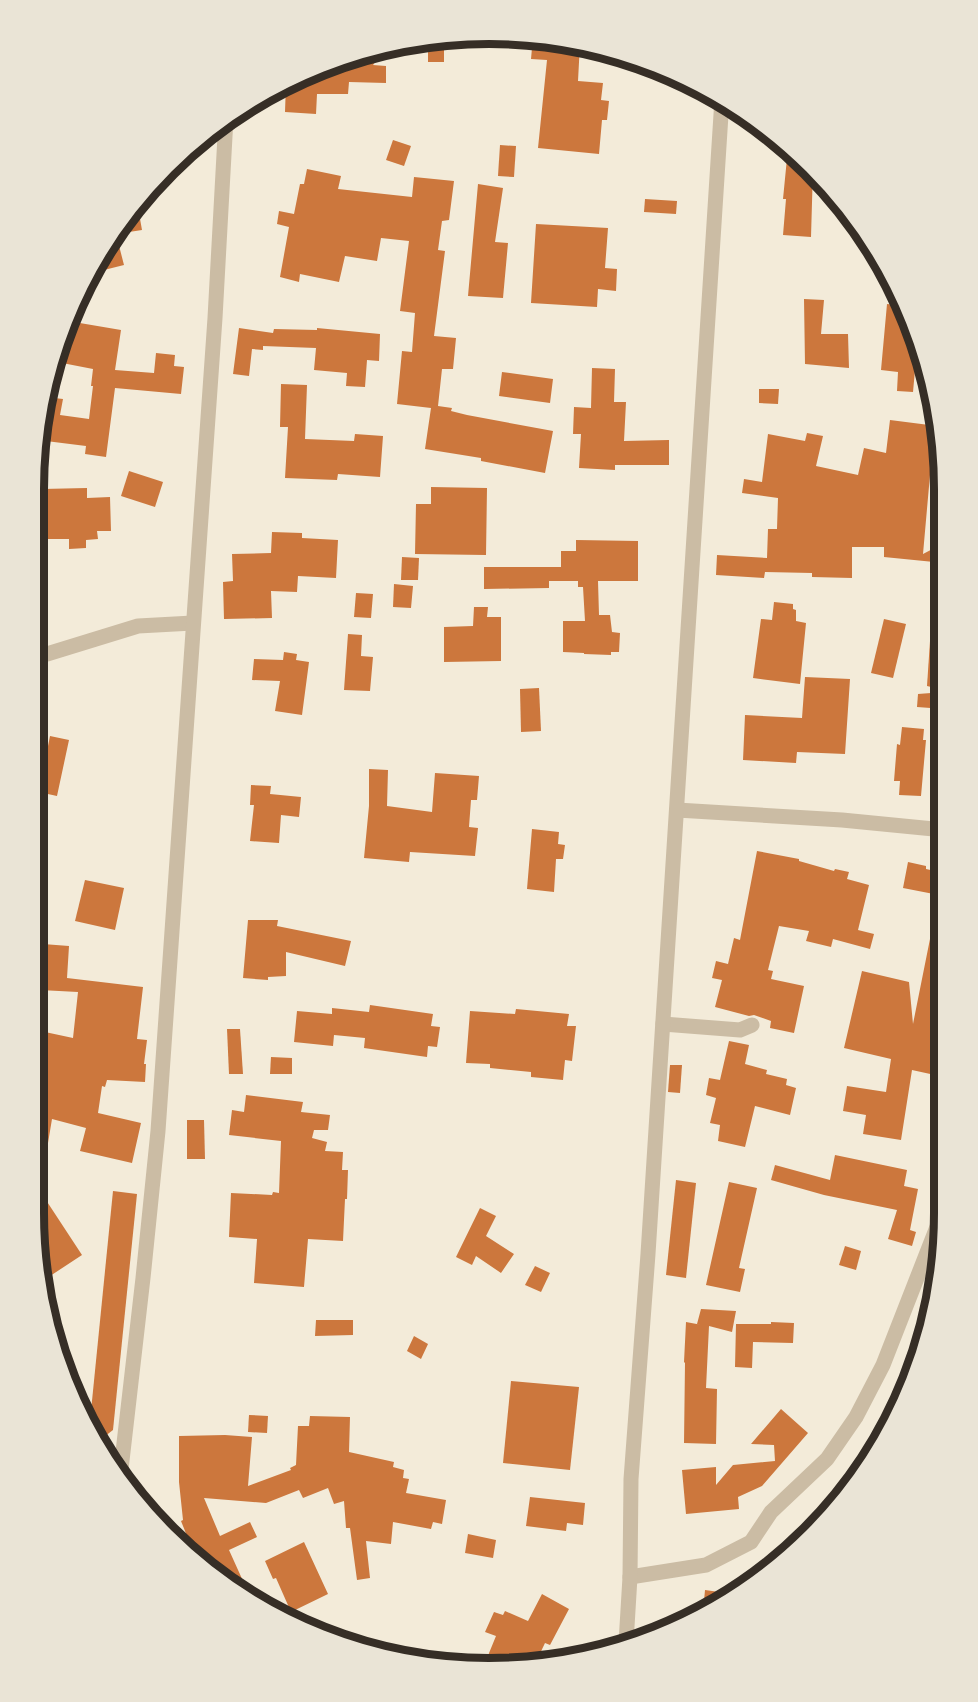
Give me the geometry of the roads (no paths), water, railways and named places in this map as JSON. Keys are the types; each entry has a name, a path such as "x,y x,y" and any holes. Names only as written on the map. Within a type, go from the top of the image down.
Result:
{"street":[{"path":"626,1637 630,1577 631,1479 648,1254 721,109"},
{"path":"122,1464 158,1131 214,329 224,131"},
{"path":"46,654 138,626 193,623"},
{"path":"676,810 842,820 934,829"},
{"path":"663,1024 740,1030 752,1025"},
{"path":"630,1577 706,1565 751,1542 771,1512 827,1459 856,1418 884,1365 934,1235"}]}
